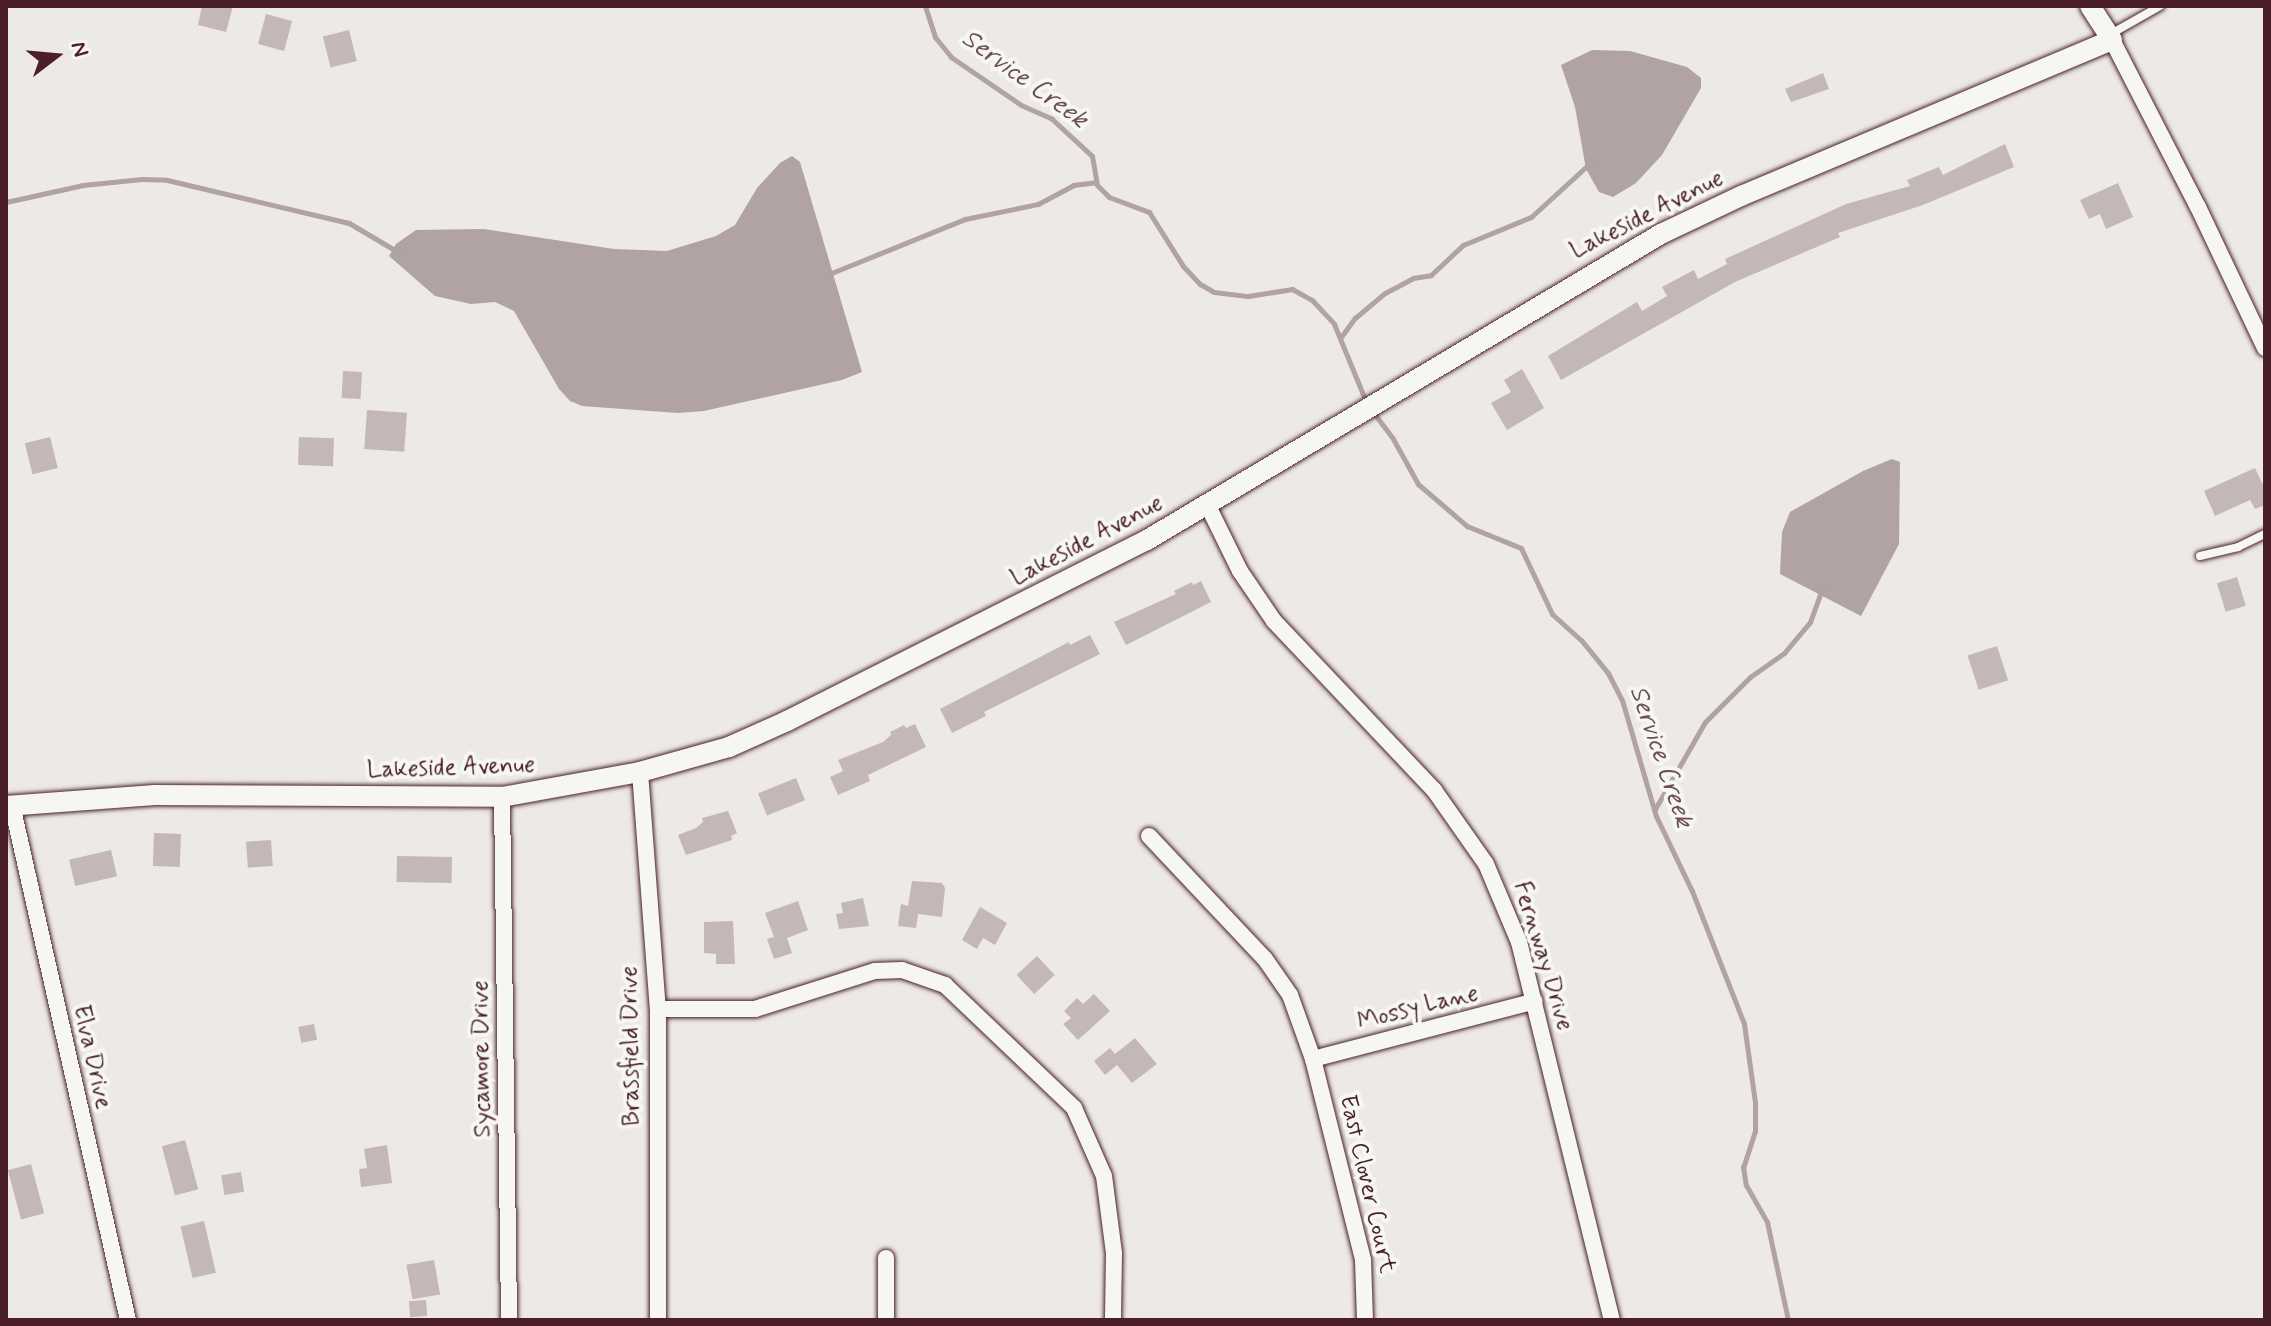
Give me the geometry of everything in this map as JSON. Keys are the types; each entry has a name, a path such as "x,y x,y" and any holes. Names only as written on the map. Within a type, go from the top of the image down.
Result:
{"street":[{"path":"2090,6 2110,38 2198,207 2265,348"},
{"name":"Lakeside Avenue","path":"9,806 155,795 502,797 699,758 787,721 1036,597 1208,506 1589,274 1661,234 1741,196 2110,38"},
{"name":"Fernway Drive","path":"1208,506 1240,571 1274,621 1434,790 1462,825 1506,904 1535,1001 1612,1320"},
{"name":"Brassfield Drive","path":"640,772 658,1009 658,1320"},
{"name":"Sycamore Drive","path":"502,797 509,1320"},
{"name":"Elva Drive","path":"9,806 128,1320"},
{"name":"East Clover Court","path":"1149,836 1272,968 1290,995 1313,1059 1363,1260 1365,1320"},
{"path":"658,1009 755,1009 875,971 902,970 945,985 1074,1108 1104,1176 1114,1253 1113,1320"},
{"name":"Mossy Lane","path":"1313,1059 1535,1001"},
{"path":"886,1258 886,1320"}],"lane":[{"path":"2110,38 2160,6"},
{"path":"2200,556 2238,547 2265,534"}],"shaded area":[{"path":"1592,50 1630,51 1687,67 1701,78 1701,88 1662,155 1636,183 1613,197 1599,192 1586,169 1575,107 1561,65"},
{"path":"792,156 800,162 862,372 842,380 704,411 678,413 582,406 570,401 559,389 514,311 495,302 471,304 435,296 389,256 396,244 416,230 484,229 614,249 667,251 716,236 735,225 757,188 780,163"},
{"path":"1892,459 1900,462 1899,544 1861,616 1780,574 1782,532 1790,512 1863,471"}],"building":[{"path":"202,6 233,6 226,32 198,25"},
{"path":"266,14 292,21 284,51 258,44"},
{"path":"349,30 357,61 331,68 323,37"},
{"path":"1823,73 1829,89 1791,102 1785,89"},
{"path":"2005,144 2014,167 1923,205 1838,233 1840,237 1735,282 1561,380 1548,356 1637,302 1642,311 1667,296 1662,287 1694,270 1698,279 1727,264 1725,259 1846,204 1910,186 1907,180 1939,167 1943,175"},
{"path":"2118,183 2133,217 2106,229 2100,214 2089,219 2080,200"},
{"path":"1522,369 1544,408 1507,430 1491,403 1511,392 1504,380"},
{"path":"343,371 362,372 361,399 342,398"},
{"path":"367,410 407,413 404,452 364,449"},
{"path":"50,437 58,468 33,474 25,443"},
{"path":"299,437 334,438 333,466 298,465"},
{"path":"2255,468 2265,489 2265,505 2255,509 2250,500 2215,516 2204,491"},
{"path":"2237,577 2246,606 2226,612 2217,583"},
{"path":"1201,581 1211,602 1126,645 1114,622 1176,594 1174,591 1192,582 1193,585"},
{"path":"1090,635 1100,654 984,712 986,716 952,733 940,709 1069,642 1070,645"},
{"path":"1997,646 2008,680 1979,690 1968,656"},
{"path":"915,724 926,747 868,775 870,781 838,795 830,777 843,771 838,760 883,742 891,735 890,732 904,725 906,728"},
{"path":"796,778 805,800 767,816 758,793"},
{"path":"728,811 737,833 731,836 732,840 686,855 678,835 696,828 703,822 702,818"},
{"path":"154,833 181,834 180,867 153,866"},
{"path":"271,840 273,866 248,868 246,842"},
{"path":"111,850 117,876 75,886 69,860"},
{"path":"397,856 452,857 452,883 397,882"},
{"path":"912,881 942,883 945,888 942,917 918,914 916,928 898,926 901,904 908,906"},
{"path":"863,898 869,926 839,929 836,914 843,913 841,903"},
{"path":"798,901 808,930 787,938 792,953 774,959 767,939 774,937 765,913"},
{"path":"980,907 1007,923 995,945 983,938 977,949 962,940"},
{"path":"733,921 735,964 716,964 716,954 704,953 704,922"},
{"path":"1037,956 1055,975 1034,994 1017,975"},
{"path":"1094,994 1110,1011 1078,1040 1063,1024 1071,1018 1064,1011 1077,998 1083,1004"},
{"path":"314,1024 317,1040 301,1043 298,1027"},
{"path":"1135,1038 1157,1064 1132,1083 1117,1065 1105,1075 1094,1061 1110,1048 1115,1054"},
{"path":"185,1140 198,1189 175,1195 162,1146"},
{"path":"387,1145 392,1183 361,1187 359,1169 367,1168 364,1149"},
{"path":"31,1164 44,1213 21,1219 8,1170"},
{"path":"241,1172 244,1192 224,1195 221,1175"},
{"path":"204,1221 216,1273 193,1278 181,1226"},
{"path":"434,1260 440,1294 413,1299 406,1265"},
{"path":"426,1300 427,1316 410,1317 409,1301"}],"waterway":[{"name":"Service Creek","path":"925,6 935,37 951,57 1021,105 1052,119 1092,156 1097,185 1109,197 1149,212 1183,266 1200,284 1214,292 1248,296 1292,289 1312,300 1334,324 1367,404"},
{"path":"1341,337 1355,318 1385,293 1413,278 1431,275 1463,245 1531,217 1589,164"},
{"path":"6,202 83,185 142,179 167,180 349,223 398,252"},
{"path":"829,274 965,219 1038,204 1073,185 1096,182"},
{"name":"Service Creek","path":"1373,412 1392,437 1418,484 1467,526 1521,548 1552,614 1582,641 1608,673 1622,700 1656,816 1692,891 1744,1024 1755,1102 1755,1131 1743,1167 1746,1185 1767,1222 1788,1320"},
{"path":"1655,809 1705,722 1750,677 1784,653 1810,622 1822,589"}]}
